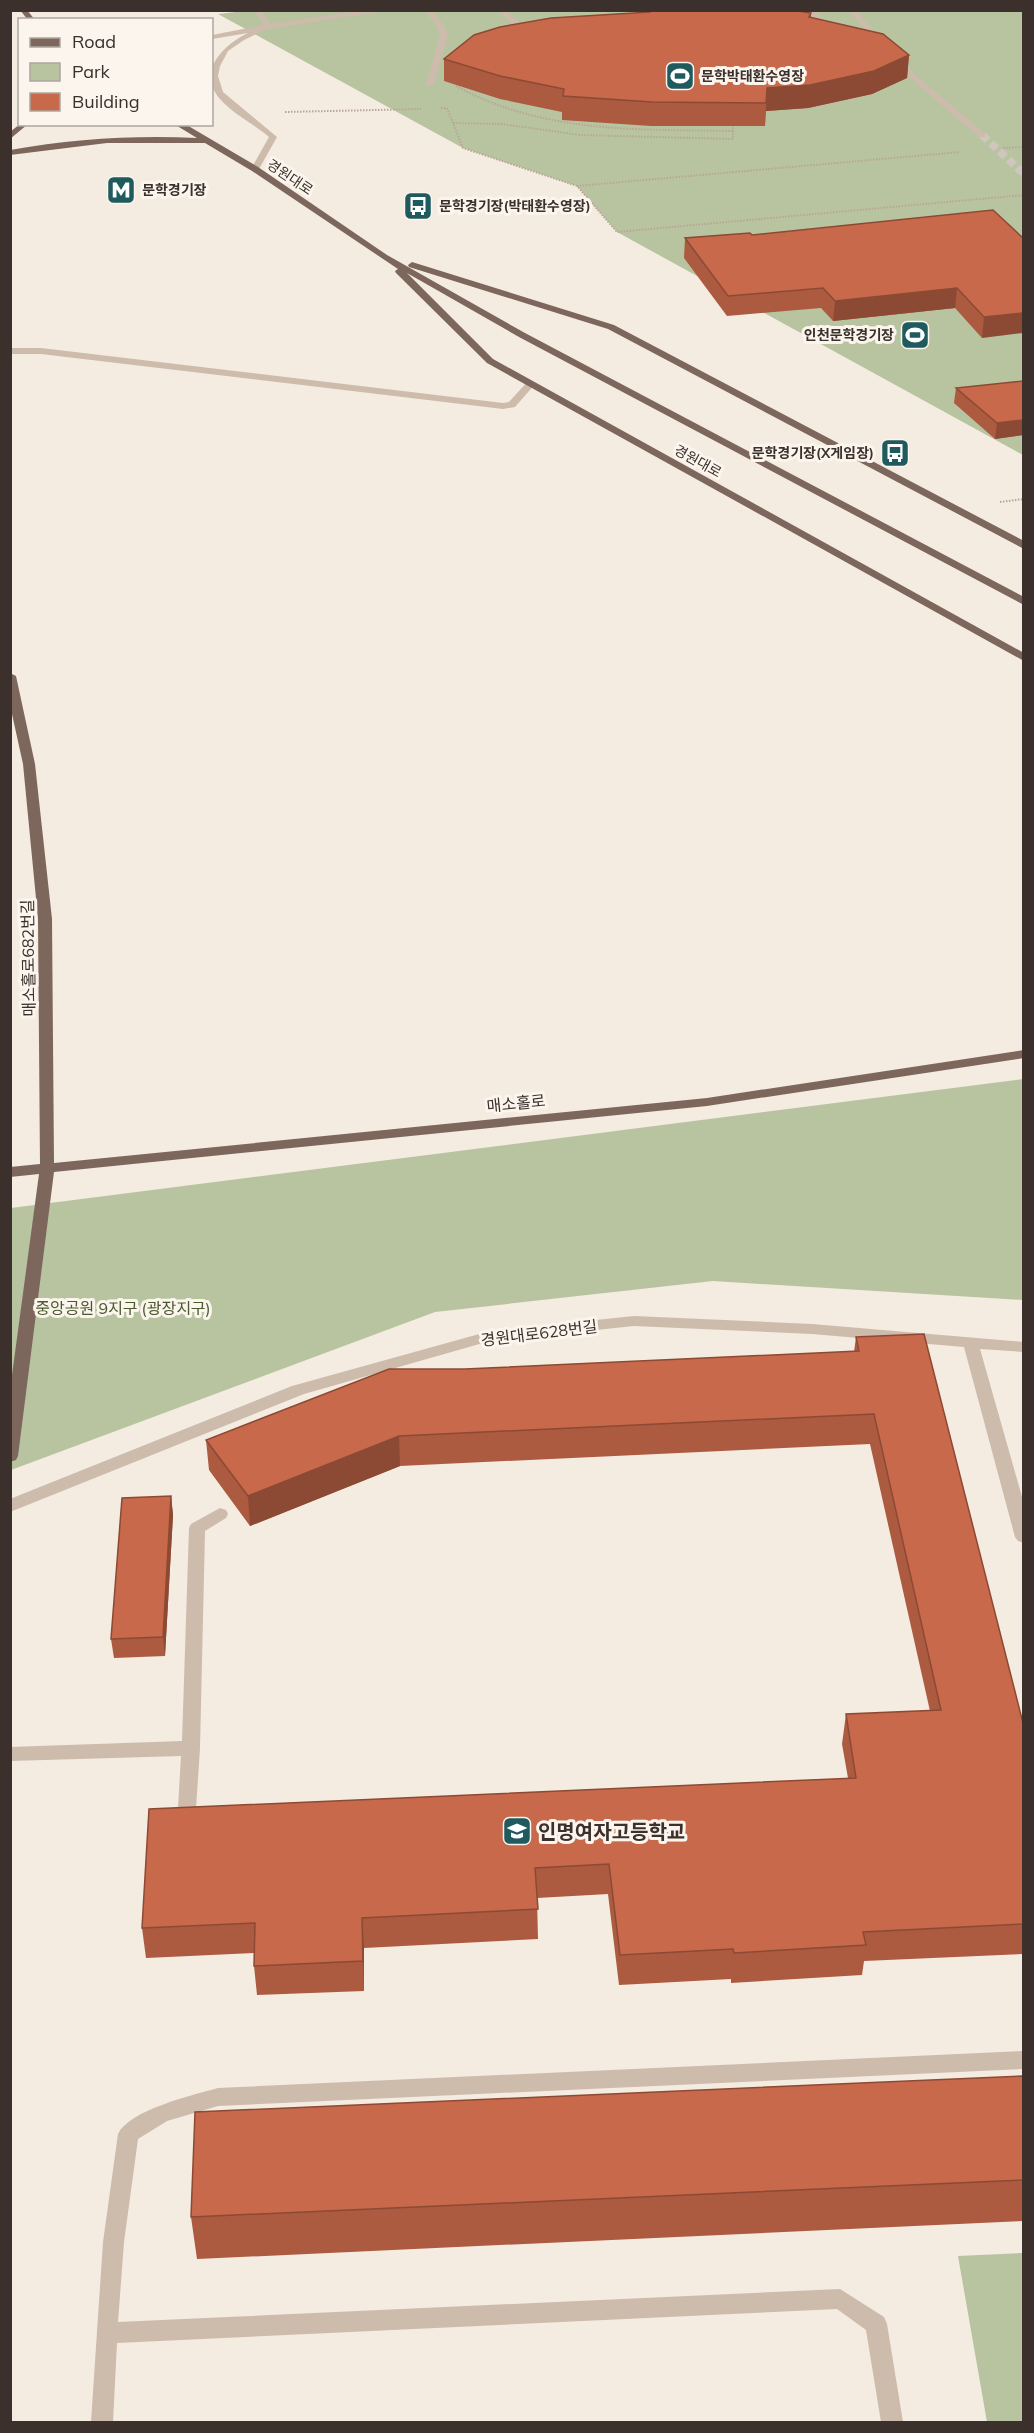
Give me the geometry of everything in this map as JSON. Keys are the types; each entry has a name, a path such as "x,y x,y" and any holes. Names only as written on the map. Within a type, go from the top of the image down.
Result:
{"main road":[{"path":"10,137 22,126"},
{"name":"경원대로","path":"181,126 255,169 384,256 522,335 1023,602"},
{"path":"10,153 66,143 107,140 156,138 207,141"},
{"name":"경원대로","path":"384,256 490,361 1023,658"},
{"name":"경원대로","path":"384,256 611,327 1023,546"},
{"name":"매소홀로682번길","path":"10,676 29,764 45,919 46,1169 10,1456"},
{"name":"매소홀로","path":"10,1172 707,1102 1023,1054"}],"street":[{"path":"257,10 268,26"},
{"path":"213,37 268,26 389,10"},
{"path":"427,10 440,25 444,35 430,84"},
{"path":"501,10 526,34"},
{"path":"810,10 824,26 813,24"},
{"path":"851,10 874,39 936,100 982,135"},
{"path":"255,169 273,137 223,98 213,82 216,62 224,51 236,41 268,26"},
{"path":"517,36 537,32"},
{"path":"10,351 41,351 503,406 512,405 531,383"},
{"name":"경원대로628번길","path":"10,1506 298,1390 490,1336 634,1321 812,1329 1023,1347"},
{"path":"971,1343 1023,1537"},
{"path":"187,1808 191,1748 197,1528 220,1514"},
{"path":"10,1754 191,1748"},
{"path":"102,2422 105,2333 118,2193 128,2134 161,2114 218,2097 799,2068 1023,2060"},
{"path":"105,2333 840,2299 876,2324 892,2422"}],"path":[{"path":"454,84 476,99 556,123 733,131"},
{"path":"435,109 447,108 463,148 577,186 963,152"},
{"path":"280,112 423,109"},
{"path":"453,123 502,124 580,135 684,139 733,139 733,126"},
{"path":"996,149 1023,148"},
{"path":"577,186 617,232 1023,195"}],"green space":[{"name":"인천문학경기장","path":"253,10 1023,11 1023,455 617,232 577,186 463,148 218,14"},
{"name":"중앙공원 9지구 (광장지구)","path":"1023,1079 1023,1300 713,1281 435,1312 11,1470 11,1208"},
{"path":"1023,2253 1023,2422 987,2422 958,2256"}],"building":[{"name":"문학박태환수영장","path":"651,10 791,10 811,13 809,17 883,34 909,55 874,71 810,85 767,88 766,103 652,102 563,96 564,89 500,76 444,59 474,35 500,27 551,18 650,12"},
{"path":"993,210 1023,238 1023,313 984,317 957,288 835,301 823,288 728,296 685,238 750,233 752,235"},
{"path":"1023,381 1023,420 997,423 956,388"},
{"path":"924,1334 1023,1723 1023,1924 863,1932 866,1945 734,1953 733,1949 620,1955 609,1864 535,1868 538,1909 362,1918 363,1961 254,1966 255,1923 142,1928 149,1809 856,1778 846,1714 941,1710 874,1414 399,1436 248,1496 206,1440 389,1369 465,1369 859,1351 856,1337"},
{"path":"171,1496 163,1637 111,1639 122,1498"},
{"path":"1023,2076 1023,2180 191,2217 195,2112"}],"tunnel":[{"path":"982,135 1024,174"}],"place":[{"name":"문학박태환수영장","path":"680,76"},
{"name":"문학경기장","path":"121,190"},
{"name":"문학경기장(박태환수영장)","path":"418,206"},
{"name":"인천문학경기장","path":"915,335"},
{"name":"문학경기장(X게임장)","path":"895,453"},
{"name":"인명여자고등학교","path":"517,1831"}]}
